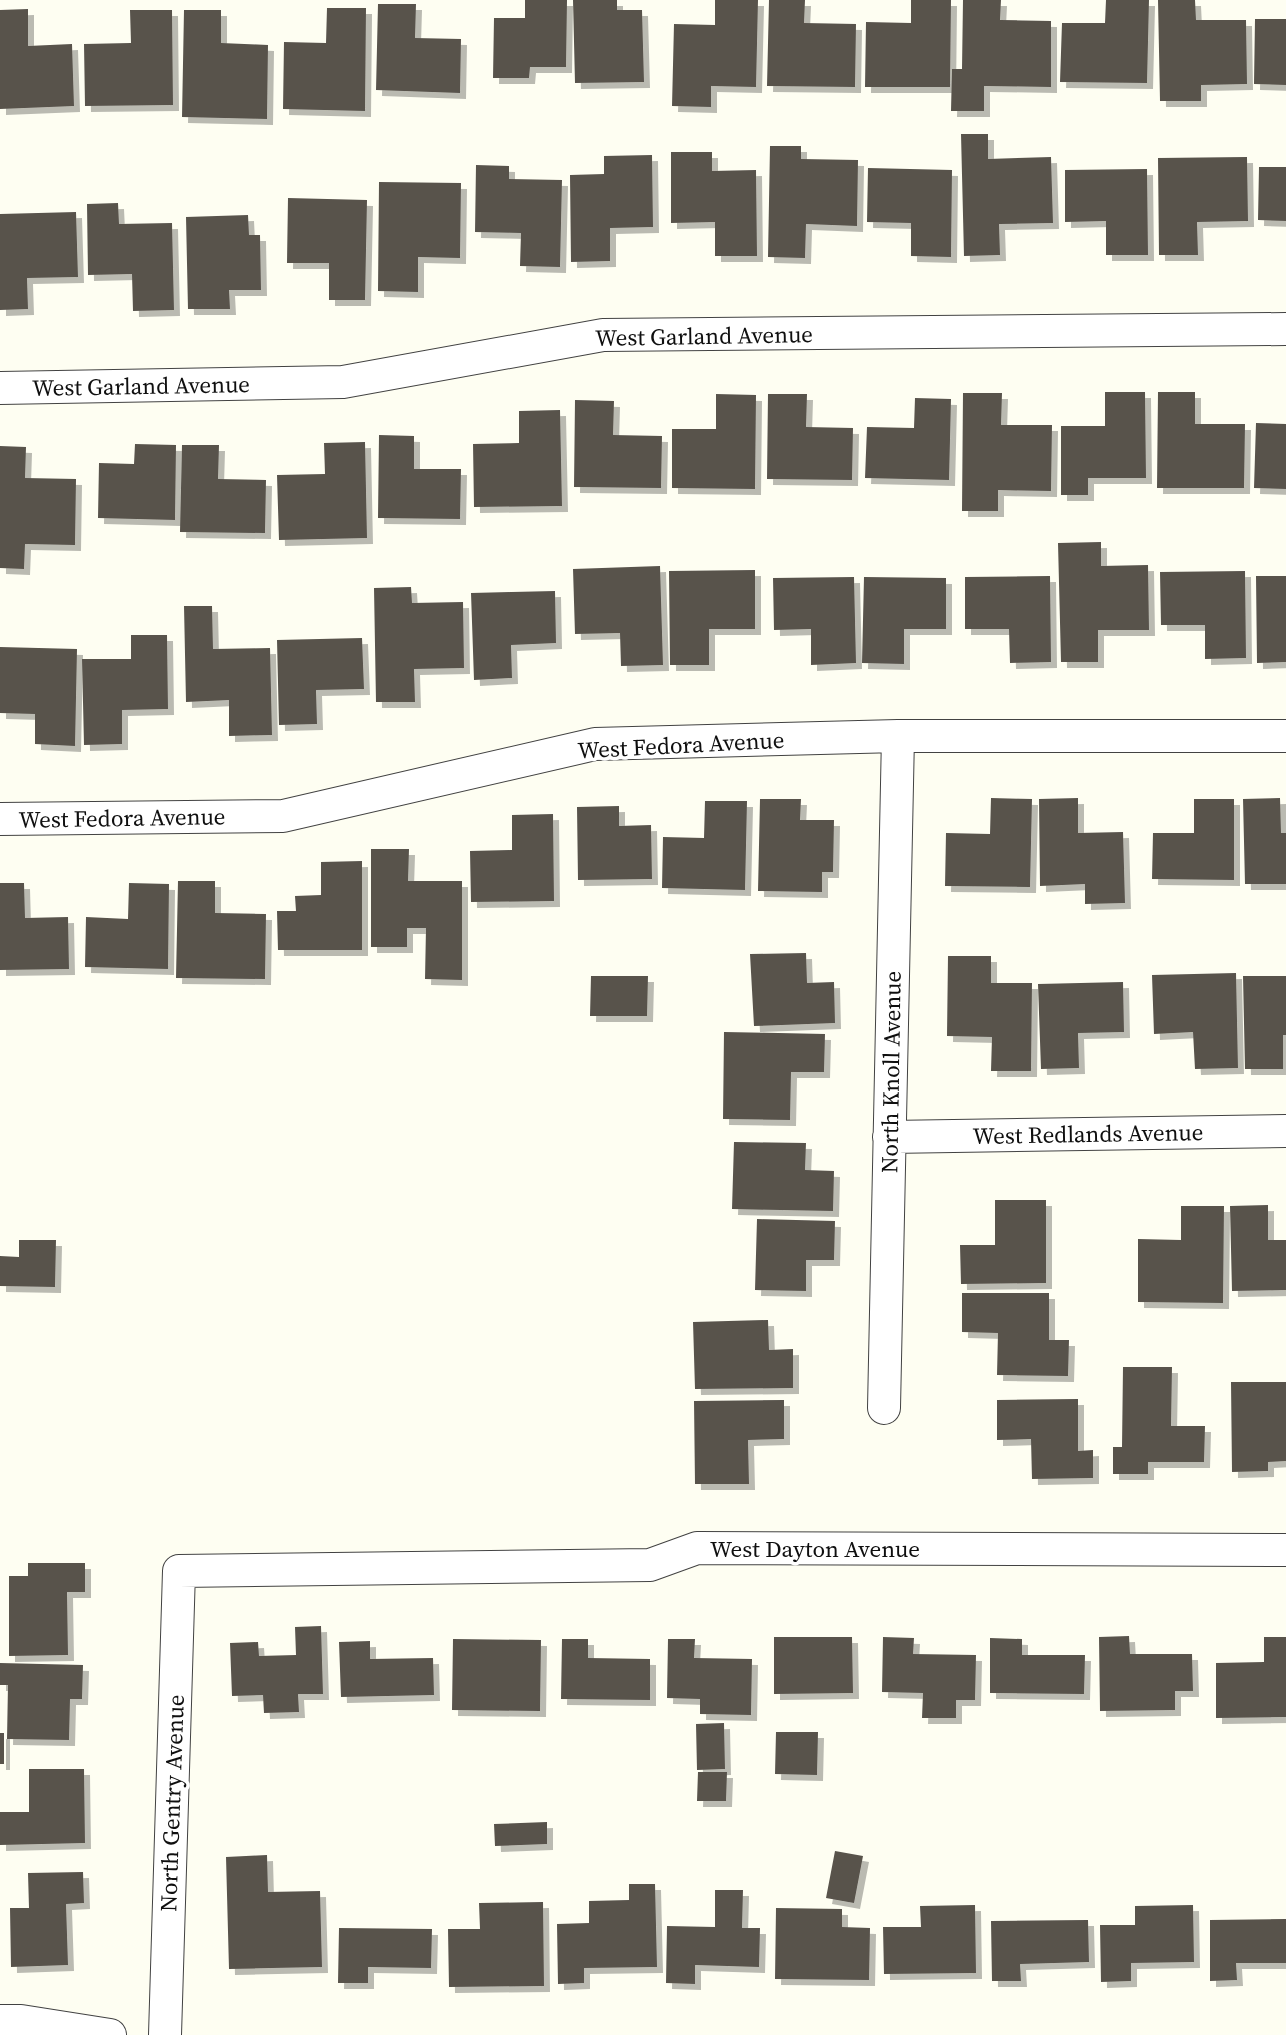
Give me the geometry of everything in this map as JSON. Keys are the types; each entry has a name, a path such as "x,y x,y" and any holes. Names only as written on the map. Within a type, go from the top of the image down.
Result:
{"street":[{"name":"West Garland Avenue","path":"0,388 343,382 603,335 1286,329"},
{"name":"West Fedora Avenue","path":"0,819 283,816 595,744 898,736 1286,736"},
{"name":"North Knoll Avenue","path":"884,1408 898,736"},
{"name":"West Redlands Avenue","path":"889,1137 1286,1131"},
{"name":"West Dayton Avenue","path":"179,1572 650,1565 697,1548 1286,1550"},
{"name":"North Gentry Avenue","path":"165,2035 179,1572"},
{"path":"0,2021 20,2021 110,2035"}],"building":[{"path":"525,0 567,0 566,67 530,67 529,78 493,78 494,18 525,18"},
{"path":"573,0 617,0 617,10 642,10 644,82 575,83"},
{"path":"715,0 758,0 756,87 711,86 711,107 672,106 674,24 715,25"},
{"path":"769,0 805,0 804,23 856,24 855,87 767,86"},
{"path":"911,0 951,0 950,87 865,87 866,22 911,23"},
{"path":"963,0 1001,0 1000,20 1051,21 1051,87 984,86 984,111 951,111 952,69 962,69"},
{"path":"1106,0 1149,0 1147,83 1060,82 1062,23 1105,23"},
{"path":"1158,0 1195,0 1196,20 1246,20 1247,84 1201,85 1201,101 1160,101"},
{"path":"378,4 416,4 415,38 461,39 460,93 376,90"},
{"path":"327,8 366,8 365,111 283,109 284,42 326,43"},
{"path":"28,9 28,46 72,44 74,106 0,109 0,10"},
{"path":"130,10 172,10 173,105 85,106 84,44 131,43"},
{"path":"184,10 221,10 221,43 268,45 267,119 182,117"},
{"path":"1255,19 1286,19 1286,85 1254,84"},
{"path":"961,134 988,134 988,159 1051,157 1053,223 999,224 1000,255 964,256"},
{"path":"770,146 801,146 801,159 858,160 857,226 806,224 805,258 768,257"},
{"path":"671,152 712,152 712,171 756,170 757,256 715,256 715,222 671,223"},
{"path":"652,155 653,227 610,228 610,261 571,262 570,175 604,174 604,156"},
{"path":"1247,157 1248,221 1197,222 1198,255 1159,255 1158,158"},
{"path":"476,165 509,166 509,179 562,180 560,267 520,266 521,233 475,232"},
{"path":"1259,167 1286,167 1286,221 1258,220"},
{"path":"868,168 952,170 951,257 911,256 911,223 867,222"},
{"path":"1147,169 1148,255 1106,255 1106,221 1065,222 1065,170"},
{"path":"379,182 461,183 460,258 418,257 418,292 378,291"},
{"path":"288,198 367,200 365,300 329,300 329,263 287,263"},
{"path":"118,203 119,224 172,223 174,310 133,311 132,274 88,275 87,204"},
{"path":"76,212 78,277 27,278 28,309 0,310 0,214"},
{"path":"248,215 249,235 260,235 261,290 229,290 230,309 188,309 186,217"},
{"path":"1105,392 1145,392 1146,478 1088,478 1088,495 1061,495 1061,426 1105,426"},
{"path":"1158,392 1195,392 1195,424 1245,424 1244,488 1157,488"},
{"path":"963,393 1002,393 1001,425 1052,425 1051,491 998,490 998,511 962,511"},
{"path":"716,394 756,395 755,489 672,488 672,429 716,429"},
{"path":"768,394 807,394 806,427 853,428 852,480 767,479"},
{"path":"915,398 951,399 949,480 865,478 867,427 914,428"},
{"path":"575,400 614,401 613,435 662,436 661,488 574,487"},
{"path":"560,410 562,506 474,507 473,444 519,443 519,411"},
{"path":"1256,423 1286,424 1286,489 1254,488"},
{"path":"379,435 414,436 414,469 461,469 460,519 378,518"},
{"path":"365,442 367,538 279,540 277,475 325,474 324,443"},
{"path":"135,444 176,445 175,520 98,518 99,463 134,464"},
{"path":"182,445 219,445 218,479 266,480 265,533 180,532"},
{"path":"0,446 26,447 25,478 76,479 75,545 25,544 24,569 0,568"},
{"path":"1101,542 1101,566 1148,565 1149,630 1098,630 1098,662 1061,662 1058,543"},
{"path":"660,566 663,665 621,666 620,633 575,634 573,569"},
{"path":"755,570 755,629 709,629 709,665 670,665 669,571"},
{"path":"1245,571 1246,658 1205,659 1205,625 1161,625 1160,572"},
{"path":"1050,576 1051,662 1010,663 1009,629 965,629 965,577"},
{"path":"1256,576 1286,576 1286,662 1257,663"},
{"path":"854,577 856,663 811,665 811,629 774,630 773,578"},
{"path":"864,577 946,578 946,629 904,629 904,664 862,663"},
{"path":"411,587 412,603 463,602 464,668 414,669 415,702 376,702 374,588"},
{"path":"555,591 556,643 511,645 512,678 474,680 471,593"},
{"path":"184,606 212,606 213,649 270,648 272,735 229,736 229,700 186,702"},
{"path":"131,635 167,635 168,709 122,710 122,744 84,745 82,659 131,659"},
{"path":"362,638 364,689 316,690 317,724 279,725 277,640"},
{"path":"0,647 77,649 75,746 35,744 35,714 0,713"},
{"path":"991,798 1032,799 1030,887 945,886 946,833 990,834"},
{"path":"1078,798 1078,833 1123,832 1125,903 1085,904 1085,884 1040,886 1039,799"},
{"path":"1280,798 1281,833 1286,833 1286,884 1245,884 1243,799"},
{"path":"760,799 801,799 800,820 834,820 833,872 822,872 822,892 758,891"},
{"path":"1194,799 1234,799 1234,880 1152,879 1153,833 1194,833"},
{"path":"705,801 747,801 745,890 662,888 663,837 704,838"},
{"path":"619,806 619,826 651,825 652,879 578,880 577,807"},
{"path":"553,814 554,901 471,902 470,851 512,850 512,815"},
{"path":"371,849 409,849 408,881 462,881 462,980 425,979 426,928 407,928 407,947 371,947"},
{"path":"362,861 362,950 278,950 277,911 296,911 295,896 321,895 321,862"},
{"path":"178,881 215,881 215,913 266,914 265,979 176,978"},
{"path":"0,883 24,883 25,918 68,917 69,969 0,970"},
{"path":"129,883 169,884 168,969 85,967 86,917 128,919"},
{"path":"806,953 807,983 834,982 835,1023 754,1026 750,954"},
{"path":"948,956 991,956 991,983 1032,983 1031,1071 991,1071 992,1037 947,1036"},
{"path":"1236,973 1238,1068 1195,1069 1193,1032 1154,1034 1152,975"},
{"path":"591,976 648,976 647,1016 590,1016"},
{"path":"1243,976 1286,976 1283,1069 1245,1069"},
{"path":"1123,982 1124,1032 1078,1033 1079,1068 1041,1069 1038,984"},
{"path":"724,1032 825,1034 824,1072 791,1072 790,1120 723,1119"},
{"path":"734,1142 806,1143 805,1170 834,1171 833,1211 732,1209"},
{"path":"995,1200 1046,1200 1046,1283 961,1284 960,1245 995,1245"},
{"path":"1268,1205 1268,1240 1286,1240 1286,1290 1232,1291 1230,1206"},
{"path":"1181,1206 1224,1206 1223,1303 1138,1302 1138,1239 1181,1240"},
{"path":"757,1219 835,1221 834,1260 806,1260 806,1291 755,1290"},
{"path":"19,1240 56,1240 55,1287 0,1286 0,1256 19,1257"},
{"path":"962,1293 1049,1293 1049,1340 1069,1340 1068,1376 997,1375 998,1333 962,1332"},
{"path":"768,1320 769,1350 793,1349 793,1388 695,1389 693,1322"},
{"path":"1123,1367 1172,1367 1171,1426 1205,1426 1204,1462 1148,1462 1148,1474 1113,1474 1113,1447 1122,1447"},
{"path":"1231,1382 1286,1382 1286,1461 1268,1462 1268,1471 1232,1472"},
{"path":"1078,1399 1078,1451 1093,1450 1093,1478 1032,1479 1031,1439 997,1440 997,1400"},
{"path":"784,1400 784,1439 748,1440 749,1484 695,1484 694,1401"},
{"path":"28,1563 85,1563 85,1592 67,1592 68,1655 9,1656 9,1576 28,1576"},
{"path":"321,1626 323,1694 298,1694 299,1712 264,1713 263,1695 232,1696 230,1643 258,1642 259,1656 296,1655 295,1627"},
{"path":"1129,1636 1130,1654 1192,1654 1193,1691 1175,1691 1175,1710 1100,1711 1099,1637"},
{"path":"774,1637 852,1637 853,1693 774,1694"},
{"path":"883,1637 914,1638 913,1654 976,1655 975,1700 956,1700 956,1718 922,1718 923,1693 882,1692"},
{"path":"1264,1637 1286,1637 1286,1717 1216,1718 1216,1663 1264,1662"},
{"path":"990,1638 1022,1639 1022,1655 1085,1655 1084,1694 990,1693"},
{"path":"453,1639 541,1640 540,1711 452,1710"},
{"path":"562,1639 588,1639 588,1658 650,1659 650,1700 561,1699"},
{"path":"668,1639 695,1639 694,1658 752,1659 751,1715 700,1714 700,1699 667,1698"},
{"path":"370,1641 370,1659 433,1658 434,1695 341,1697 339,1642"},
{"path":"0,1663 83,1665 82,1699 70,1699 69,1740 7,1739 8,1685 0,1685"},
{"path":"724,1723 725,1769 697,1770 696,1724"},
{"path":"776,1732 818,1732 817,1775 775,1774"},
{"path":"0,1733 4,1733 4,1764 0,1764"},
{"path":"29,1769 84,1769 85,1843 0,1845 0,1812 29,1812"},
{"path":"698,1772 727,1772 726,1801 697,1801"},
{"path":"547,1822 547,1844 495,1846 494,1824"},
{"path":"835,1851 863,1856 854,1903 826,1898"},
{"path":"267,1855 268,1892 320,1891 322,1967 229,1969 226,1857"},
{"path":"83,1872 84,1903 66,1904 68,1965 11,1967 10,1908 29,1908 28,1873"},
{"path":"629,1884 655,1884 657,1967 584,1968 584,1983 558,1984 557,1924 589,1923 589,1901 629,1900"},
{"path":"715,1890 743,1890 742,1928 760,1928 759,1967 695,1965 695,1984 666,1983 667,1926 715,1927"},
{"path":"543,1902 544,1986 449,1987 448,1929 480,1929 479,1903"},
{"path":"975,1905 976,1973 884,1974 883,1927 921,1927 920,1906"},
{"path":"1193,1905 1194,1962 1131,1963 1131,1981 1101,1982 1100,1925 1135,1925 1135,1906"},
{"path":"776,1908 842,1909 842,1927 870,1928 869,1980 775,1979"},
{"path":"1286,1919 1286,1963 1236,1963 1237,1980 1210,1981 1210,1920"},
{"path":"1088,1920 1089,1962 1020,1964 1021,1981 992,1981 991,1921"},
{"path":"339,1928 432,1929 431,1968 368,1967 368,1983 338,1983"}]}
